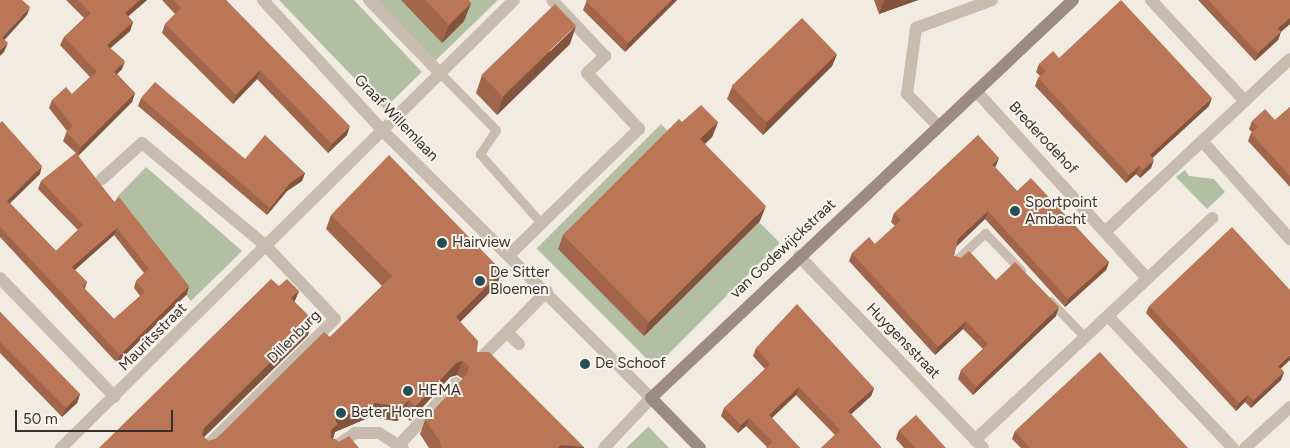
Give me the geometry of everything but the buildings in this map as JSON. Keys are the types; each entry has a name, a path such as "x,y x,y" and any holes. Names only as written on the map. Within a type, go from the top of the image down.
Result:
{"main road":[{"name":"van Godewijckstraat","path":"651,398 799,256 1073,0"},
{"name":"Graaf Willemlaan","path":"651,398 700,448"}],"street":[{"name":"Graaf Willemlaan","path":"263,0 382,130 510,254 651,398"},
{"path":"369,0 439,72"},
{"name":"Mauritsstraat","path":"61,448 116,397 439,72 514,0"},
{"path":"510,254 639,129 587,73 605,56 552,0"},
{"path":"938,126 907,94 916,28 992,0"},
{"path":"1151,0 1244,100"},
{"path":"1107,230 1290,58"},
{"name":"Brederodehof","path":"976,91 1107,230 1147,278"},
{"path":"1202,141 1290,239"},
{"path":"102,179 142,143 266,246"},
{"path":"979,444 1084,337 1212,218"},
{"name":"Dillenburg","path":"205,448 335,319 266,246"},
{"name":"Huygensstraat","path":"799,256 979,444"},
{"path":"0,278 116,397"},
{"path":"478,361 547,291"},
{"path":"1108,316 1233,448"},
{"path":"507,332 519,344"},
{"path":"333,448 355,433 379,432 401,446 456,383"},
{"path":"604,448 651,398"},
{"path":"1245,448 1290,407"}],"lane":[{"path":"439,72 496,130 480,154 541,223"},
{"path":"956,260 985,233 1028,278"},
{"path":"1040,291 1084,337"}],"green space":[{"path":"279,0 354,0 422,72 384,109"},
{"path":"376,0 498,0 435,61"},
{"path":"661,124 780,243 655,367 537,248"},
{"path":"146,167 242,251 191,301 115,206 117,197"},
{"path":"1185,170 1189,176 1214,179 1225,192 1207,209 1176,177"},
{"path":"648,427 669,448 626,448"}],"place":[{"name":"Sportpoint Ambacht","path":"1015,211"},
{"name":"Hairview","path":"442,243"},
{"name":"De Sitter Bloemen","path":"480,281"},
{"name":"De Schoof","path":"585,364"},
{"name":"HEMA","path":"408,391"},
{"name":"Beter Horen","path":"341,413"}]}
